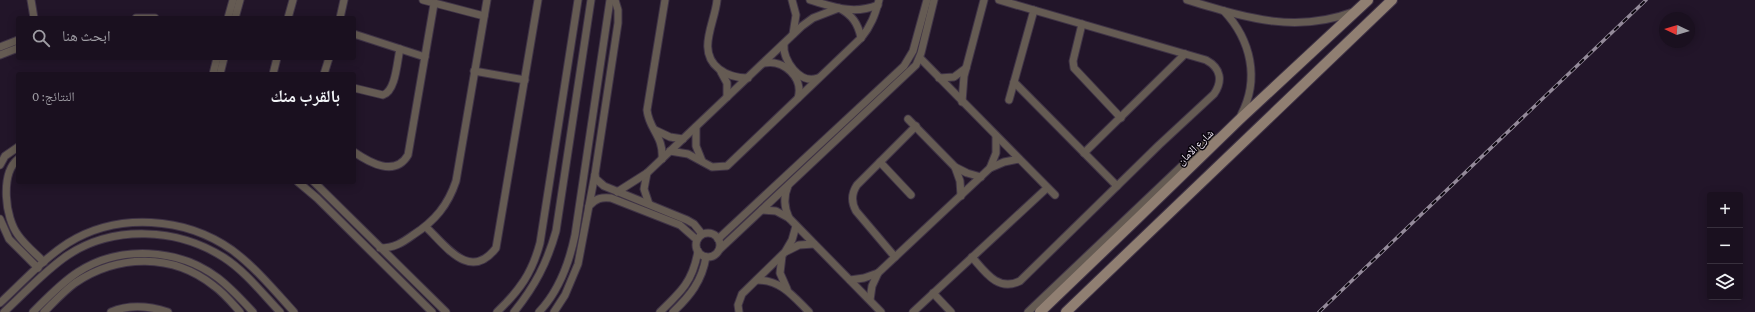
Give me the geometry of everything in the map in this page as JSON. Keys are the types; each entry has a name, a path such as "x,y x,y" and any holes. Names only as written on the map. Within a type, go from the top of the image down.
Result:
{"street":[{"path":"31,0 34,16"},
{"path":"229,16 233,0"},
{"path":"236,16 240,0"},
{"path":"289,16 293,0"},
{"path":"340,16 344,0"},
{"path":"423,0 484,16"},
{"path":"380,248 398,246 426,227 445,205 453,192 486,0"},
{"path":"426,227 457,258 465,262 475,263 482,261 490,256 496,248 538,0"},
{"path":"497,312 519,290 527,278 536,258 540,243 578,0"},
{"path":"514,312 530,292 541,273 550,252 556,231 592,0"},
{"path":"539,312 554,292 565,272 575,235 610,0"},
{"path":"554,312 575,275 584,236 618,23 618,10 615,0"},
{"path":"662,159 660,139 650,123 647,110 665,0"},
{"path":"792,0 796,15 796,26 792,36"},
{"path":"810,0 839,8 858,10 878,2"},
{"path":"718,239 904,66 913,51 927,0"},
{"path":"698,251 706,257 714,256 911,71 920,58 934,0"},
{"path":"962,102 962,85 984,0"},
{"path":"972,257 994,281 1009,284 1015,283 1025,276 1116,186 1214,94 1218,89 1220,78 1215,66 1206,60 999,0"},
{"path":"1187,0 1224,11 1264,20 1291,23 1332,18 1358,10"},
{"name":"شارع الامان","path":"1040,312 1240,119 1368,0"},
{"path":"1066,312 1392,0"},
{"path":"718,2 707,43 710,58 720,70 727,83 727,97"},
{"path":"670,152 688,154 712,167 727,166 861,38 870,26 878,2"},
{"path":"356,153 365,160 386,167 399,165 405,159 408,152 434,4"},
{"path":"617,192 647,173 802,26 813,18 839,8 847,12 854,19 859,28 861,38"},
{"path":"1009,100 1034,10"},
{"path":"1224,11 1237,27 1242,36 1251,65 1250,90 1240,119"},
{"path":"1082,24 1073,61 1074,68 1120,118"},
{"path":"356,35 425,57"},
{"path":"0,47 16,41"},
{"path":"784,44 786,58 801,76 809,80 818,78"},
{"path":"0,56 16,49"},
{"path":"356,88 383,95 389,92 392,87 400,49"},
{"path":"1084,153 1185,54"},
{"path":"920,58 1055,195"},
{"path":"214,72 216,60"},
{"path":"220,72 224,60"},
{"path":"274,72 276,60"},
{"path":"325,72 328,60"},
{"path":"764,63 775,62 784,66 797,79 799,84 798,98"},
{"path":"939,78 954,77 966,68"},
{"path":"720,70 733,77 748,78"},
{"path":"474,71 525,80"},
{"path":"1014,82 1116,186"},
{"path":"908,119 954,167 960,181 961,196"},
{"path":"591,125 601,126"},
{"path":"895,257 856,212 852,201 854,190 857,185 916,126"},
{"path":"696,127 696,146 703,163"},
{"path":"653,128 664,135 683,139"},
{"path":"990,168 996,153 996,136"},
{"path":"1028,312 1208,141 1222,137"},
{"path":"0,165 5,156 16,148"},
{"path":"870,300 872,286 878,273 990,168 1004,162 1019,159"},
{"path":"16,161 12,165 8,177 7,200 11,222 18,236 44,262"},
{"path":"880,162 911,195"},
{"path":"954,167 967,173 981,176"},
{"path":"647,173 644,189 649,204"},
{"path":"595,174 599,183 617,192 687,220 694,224 702,234"},
{"path":"300,184 317,198 432,312"},
{"path":"316,184 394,263 446,312"},
{"path":"789,185 784,202 789,218"},
{"path":"913,312 1047,188"},
{"path":"589,206 593,201 603,197 612,198 680,225 697,240 698,251 694,271 684,289 660,312"},
{"path":"762,210 776,211 789,218 881,312"},
{"path":"342,224 348,217"},
{"path":"0,218 9,239 38,268"},
{"path":"1138,218 1141,230 1148,234"},
{"path":"0,303 44,262 69,243 93,232 123,224 139,222 170,224 204,234 228,248 245,261 291,309 283,312"},
{"path":"169,236 170,224"},
{"path":"739,312 739,299 783,254 792,240 796,226"},
{"path":"697,240 702,234 711,233 720,242 719,250"},
{"path":"4,312 53,266 74,252 101,240 137,234 169,236 191,241 208,248 238,269 280,312"},
{"path":"575,235 584,236"},
{"path":"69,243 74,252"},
{"path":"783,254 799,245 814,244"},
{"path":"394,263 398,246"},
{"path":"1105,249 1117,250 1120,256 1119,261"},
{"path":"44,312 64,282 95,263 113,257 149,253 186,260 204,269 232,290 253,312"},
{"path":"783,254 780,273 787,289"},
{"path":"673,312 684,302 697,286 704,269 706,257"},
{"path":"33,312 75,283 104,268 120,263 147,261 176,266 200,276 220,290 240,312"},
{"path":"238,269 245,261"},
{"path":"850,280 864,278 878,273"},
{"path":"757,280 773,282 787,289 809,312"},
{"path":"933,293 951,312"},
{"path":"111,312 135,306 153,307 168,312"}],"railway":[{"path":"1319,312 1646,0"}]}
